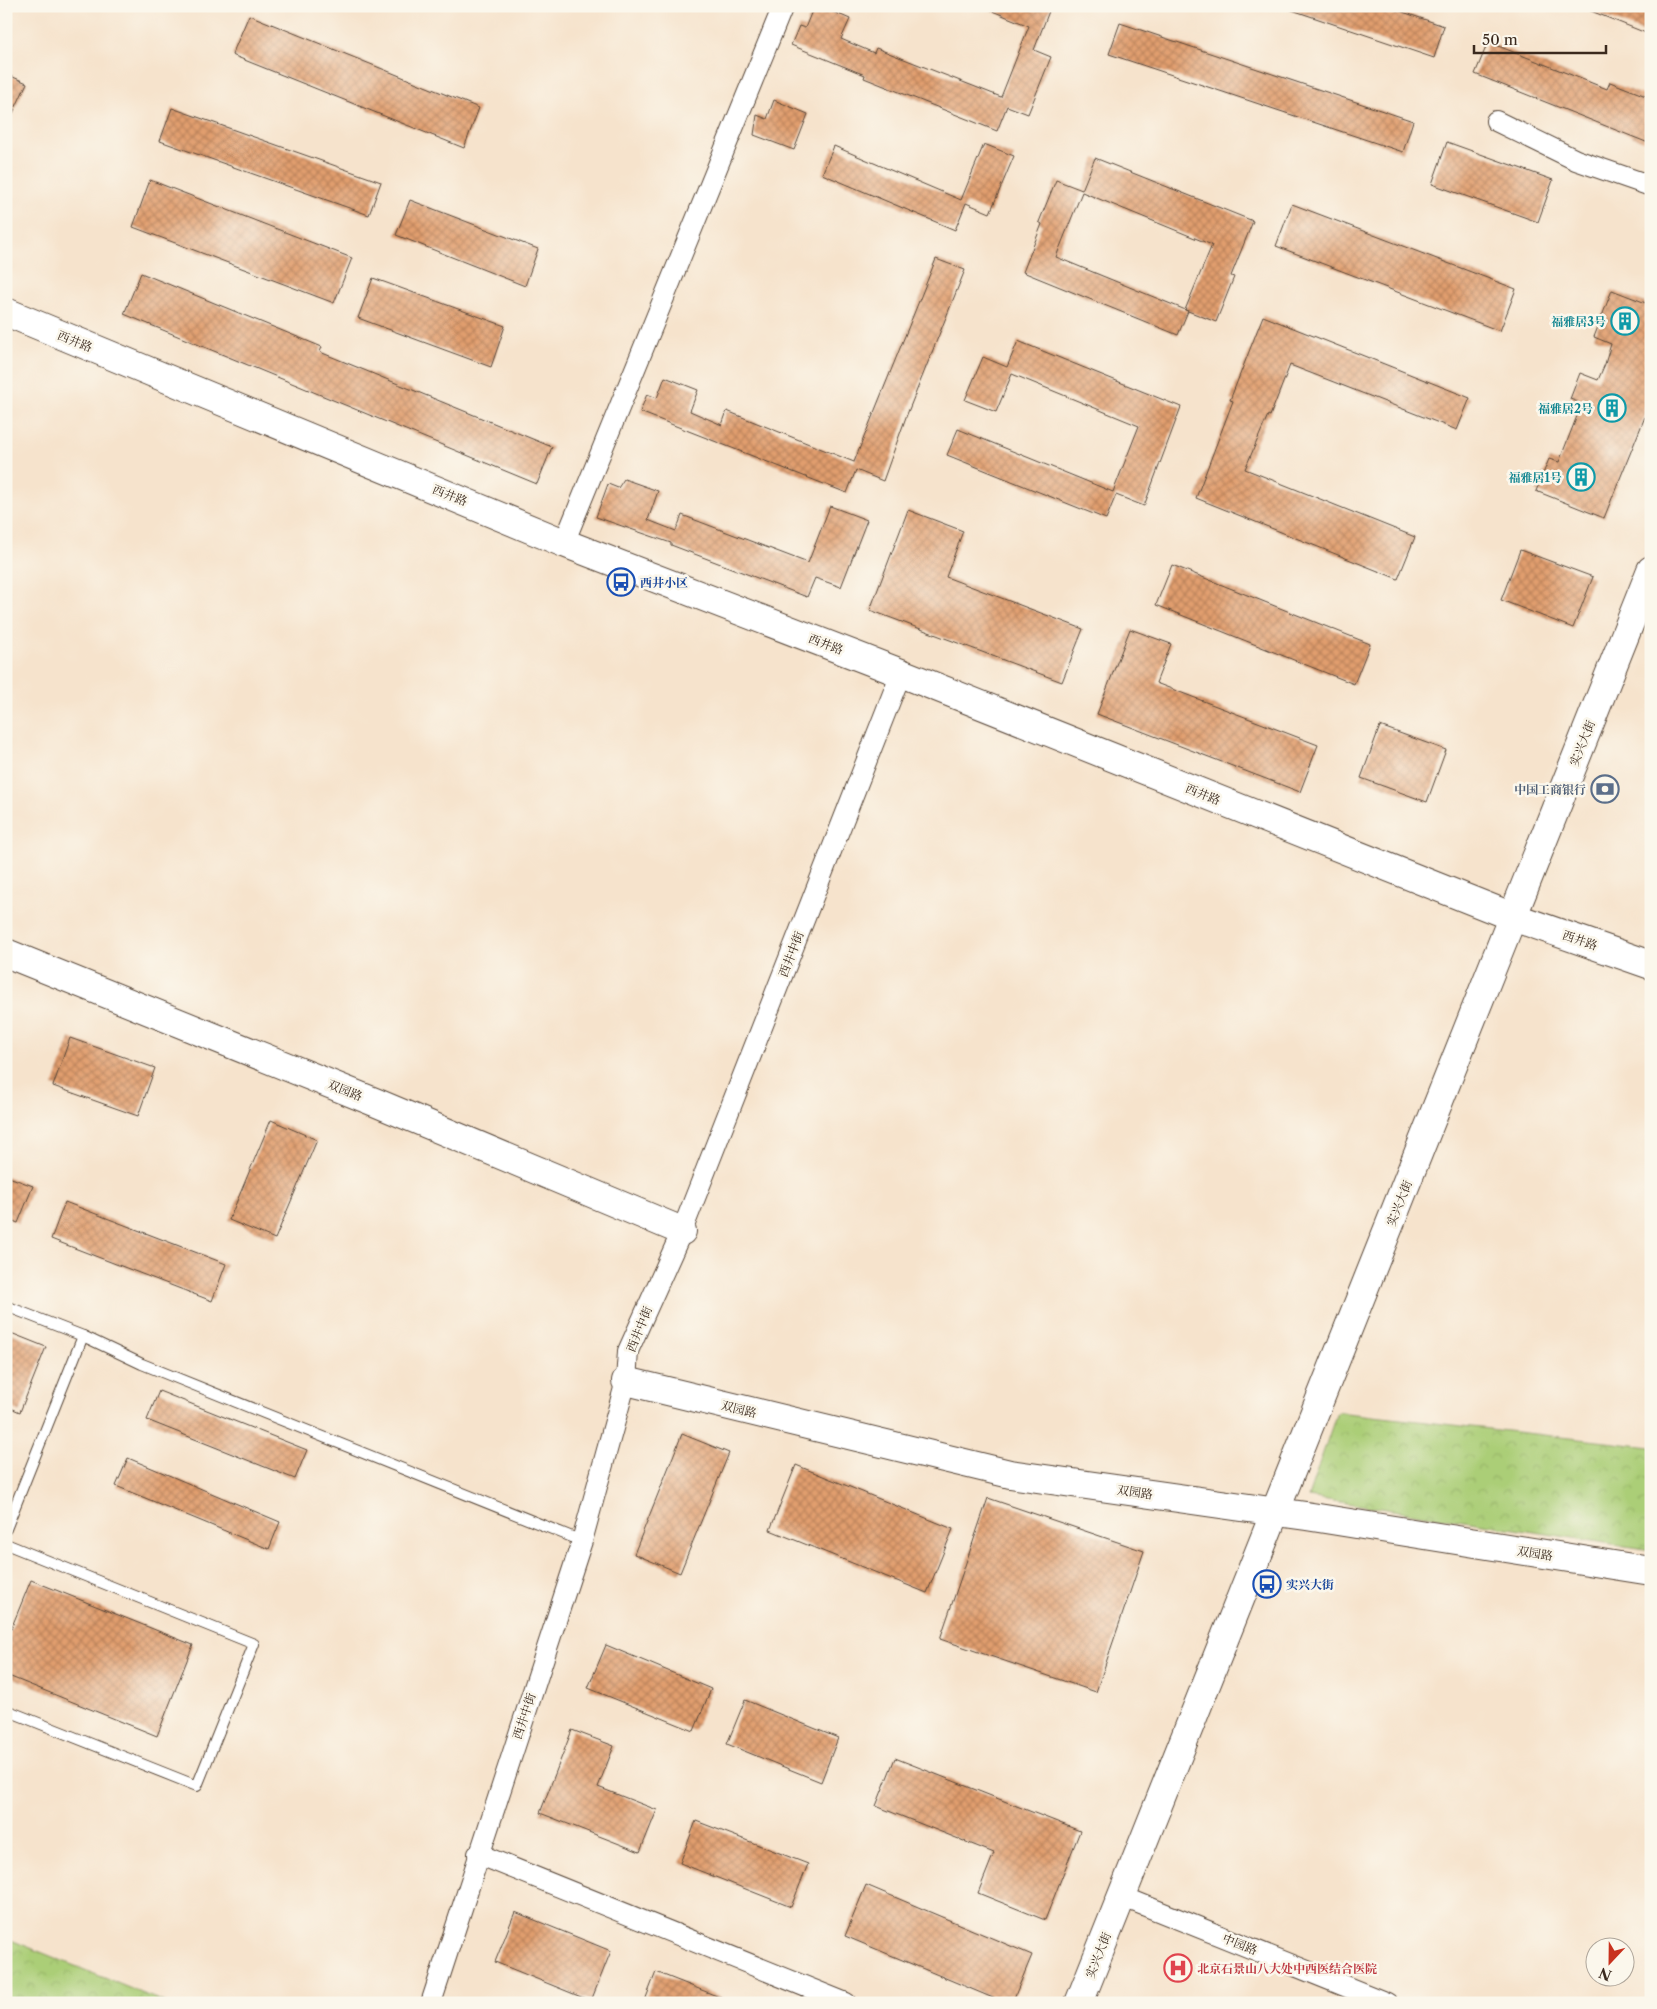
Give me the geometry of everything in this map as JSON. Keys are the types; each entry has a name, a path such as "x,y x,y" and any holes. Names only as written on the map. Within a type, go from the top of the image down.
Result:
{"street":[{"path":"564,542 783,6"},
{"path":"1496,121 1576,160 1651,186"},
{"name":"西井路","path":"6,312 564,542 901,673 1513,917 1651,965"},
{"name":"实兴大街","path":"1079,2003 1651,570"},
{"name":"西井中街","path":"432,2003 478,1854 582,1541 626,1381 628,1351 682,1231 901,673"},
{"name":"双园路","path":"6,953 377,1103 682,1231"},
{"name":"双园路","path":"626,1381 1010,1474 1275,1512 1651,1572"},
{"path":"478,1854 846,2003"},
{"name":"中园路","path":"1121,1896 1387,2003"}],"lane":[{"path":"6,1306 83,1336 151,1368 582,1541"},
{"path":"6,1529 83,1336"},
{"path":"6,1544 254,1644 196,1786 6,1710"}],"green space":[{"path":"1337,1412 1651,1447 1651,1550 1308,1497"},
{"path":"6,1938 166,2003 6,2003"}],"building":[{"path":"814,6 820,6 850,19 841,39 874,53 876,48 1001,97 1029,26 980,6 1051,6 1034,50 1051,57 1028,114 1007,106 997,131 864,78 865,75 791,45 799,26 805,28"},
{"path":"1290,6 1385,6 1444,26 1434,58 1289,9"},
{"path":"1651,6 1651,35 1581,7"},
{"path":"249,15 479,108 464,148 232,55"},
{"path":"1120,23 1413,121 1403,152 1109,54"},
{"path":"1488,42 1607,89 1610,82 1651,98 1651,144 1475,74"},
{"path":"6,74 27,83 6,128"},
{"path":"774,100 808,114 794,150 754,135 757,115 767,119"},
{"path":"172,108 381,182 369,215 160,141"},
{"path":"1447,142 1553,180 1538,222 1432,184"},
{"path":"984,144 1014,156 990,213 966,203 955,230 822,174 834,146 961,200"},
{"path":"1095,158 1253,221 1231,276 1234,277 1216,322 1188,311 1178,335 1023,272 1042,224 1039,222 1056,180 1082,190","holes":["1082,192 1212,245 1185,310 1056,257"]},
{"path":"150,180 352,258 334,303 133,227"},
{"path":"410,200 538,249 525,286 396,235"},
{"path":"1292,204 1516,289 1500,331 1276,246"},
{"path":"936,259 965,270 906,417 883,481 856,470 847,493 640,412 647,394 657,398 665,377 698,390 690,411 722,425 727,411 854,462"},
{"path":"141,273 322,347 320,352 552,447 537,484 124,314"},
{"path":"373,278 505,326 491,367 358,318"},
{"path":"1612,290 1651,305 1651,402 1604,518 1536,491 1549,459 1559,462 1577,416 1573,414 1578,402 1570,399 1580,373 1598,380 1605,364 1611,344 1594,337"},
{"path":"1263,316 1470,398 1457,430 1290,365 1270,416 1268,415 1245,469 1415,537 1398,579 1196,498 1233,401 1230,400"},
{"path":"1018,341 1181,407 1144,506 1116,495 1106,519 947,455 958,429 1113,492 1139,426 1012,374 996,412 965,400 983,357 1007,367"},
{"path":"624,479 658,491 648,520 676,531 682,515 808,563 830,506 867,520 841,587 815,578 807,597 671,545 671,543 596,517 608,484 618,488"},
{"path":"908,510 963,531 946,577 1083,629 1062,682 870,610"},
{"path":"1520,550 1593,577 1573,628 1501,600"},
{"path":"1172,565 1370,644 1354,684 1156,605"},
{"path":"1130,629 1171,644 1156,683 1318,745 1300,792 1097,714"},
{"path":"1380,726 1446,750 1427,802 1361,778"},
{"path":"70,1038 155,1068 138,1116 53,1086"},
{"path":"271,1120 317,1140 275,1239 229,1220"},
{"path":"6,1176 33,1186 18,1223 6,1218"},
{"path":"65,1202 226,1264 212,1301 51,1239"},
{"path":"6,1331 46,1347 20,1412 6,1406"},
{"path":"159,1391 307,1450 295,1479 147,1420"},
{"path":"682,1434 729,1453 680,1573 634,1554"},
{"path":"128,1458 280,1522 269,1549 116,1486"},
{"path":"796,1465 953,1529 927,1593 770,1530"},
{"path":"988,1498 1144,1551 1096,1692 940,1639"},
{"path":"31,1580 193,1645 157,1736 6,1675 6,1641"},
{"path":"606,1645 711,1689 694,1731 588,1688"},
{"path":"745,1700 838,1738 821,1782 727,1744"},
{"path":"572,1730 614,1746 598,1787 657,1810 640,1852 540,1813"},
{"path":"895,1758 1080,1831 1045,1920 978,1893 994,1853 876,1806"},
{"path":"696,1821 808,1864 791,1907 680,1863"},
{"path":"866,1885 1032,1955 1012,2003 1005,2003 845,1936"},
{"path":"515,1912 611,1951 591,2001 495,1962"},
{"path":"656,1972 732,2002 644,2003"}],"place":[{"name":"福雅居3号","path":"1625,321"},
{"name":"福雅居2号","path":"1612,408"},
{"name":"福雅居1号","path":"1581,477"},
{"name":"西井小区","path":"621,582"},
{"name":"中国工商银行","path":"1605,789"},
{"name":"实兴大街","path":"1267,1584"},
{"name":"北京石景山八大处中西医结合医院","path":"1178,1968"}]}
